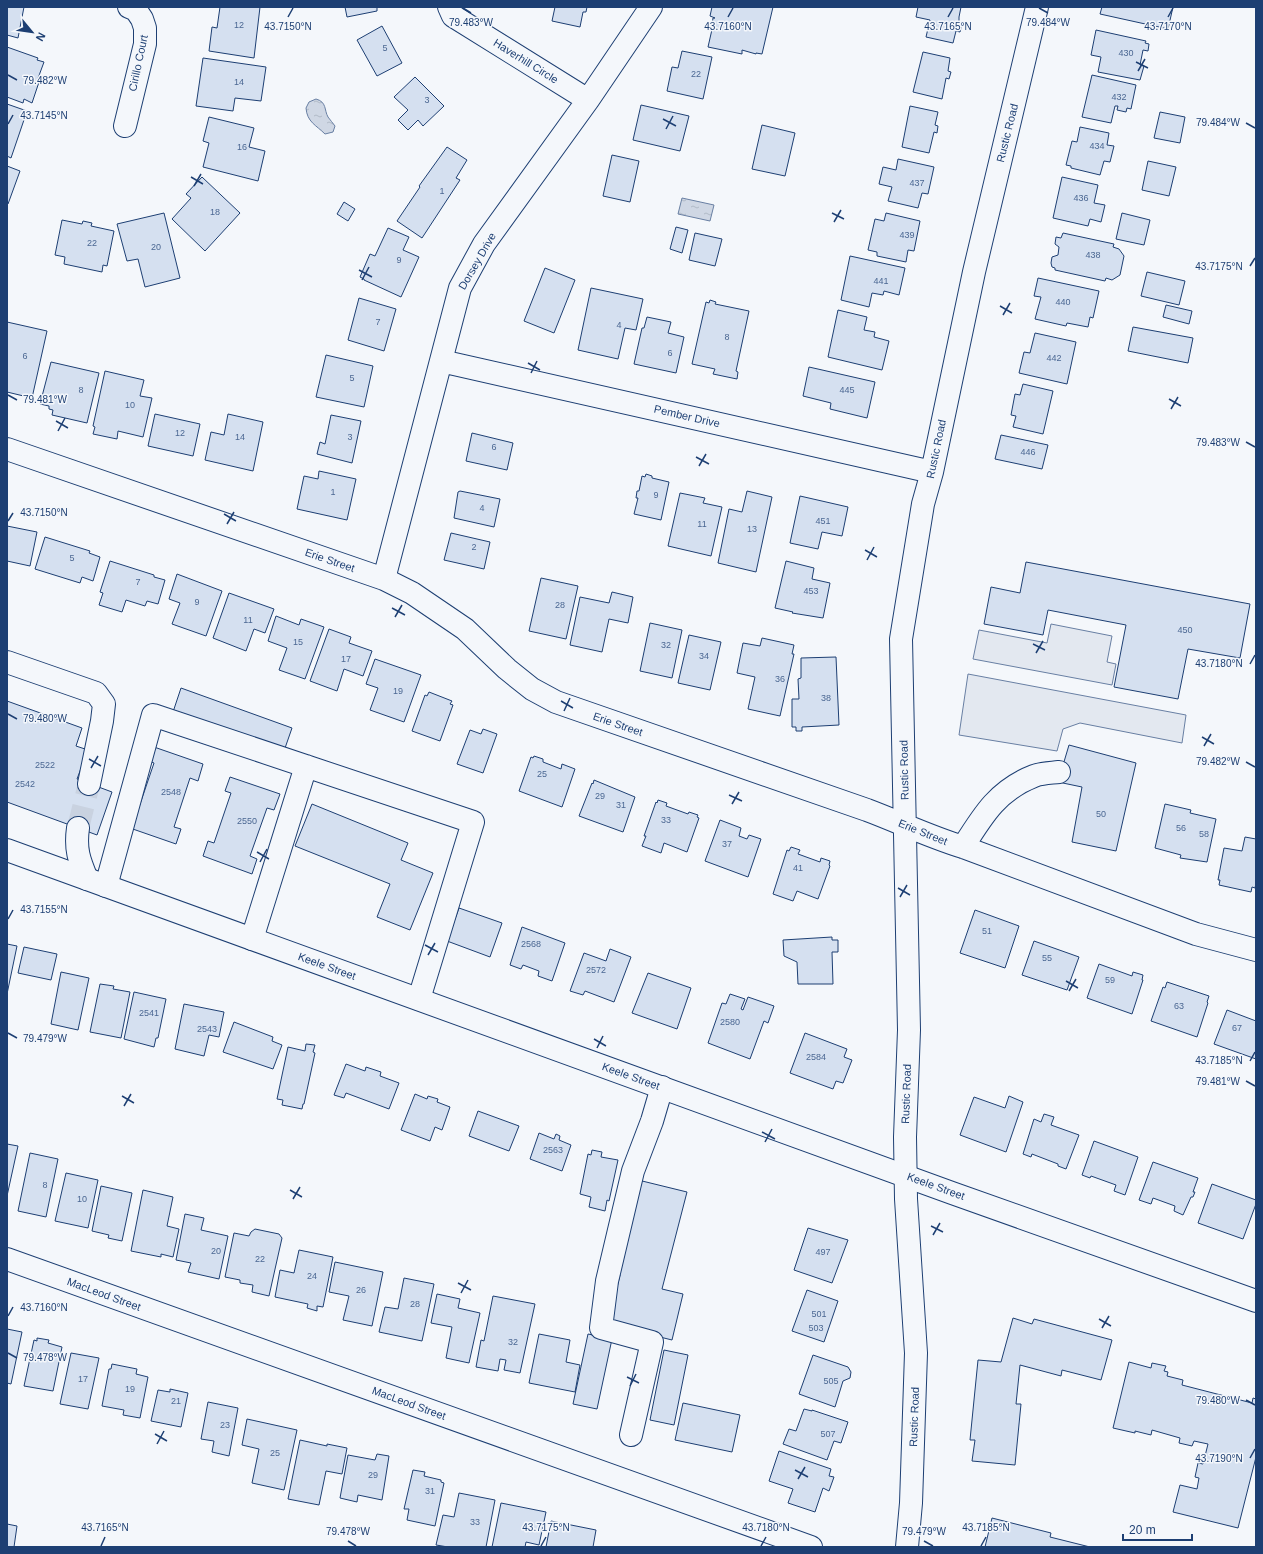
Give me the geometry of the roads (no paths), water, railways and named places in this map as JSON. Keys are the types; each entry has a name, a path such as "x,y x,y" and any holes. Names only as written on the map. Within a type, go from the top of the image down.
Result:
{"street":[{"name":"Cirillo Court","path":"125,126 145,44 145,28 142,19 136,10 129,7"},
{"name":"Haverhill Circle","path":"449,7 453,16 588,100"},
{"name":"Dorsey Drive","path":"384,579 460,288 484,244 588,100 651,7"},
{"name":"Rustic Road","path":"907,1547 911,1502 916,1353 905,1175 909,1030 901,639 923,504 932,472 974,272 1037,7"},
{"name":"Pember Drive","path":"441,361 932,472"},
{"name":"Erie Street","path":"7,449 384,579 412,592 465,629 507,669 532,690 556,702 906,825 938,840 963,847 1196,934 1256,950"},
{"path":"7,662 96,693 104,704 89,784"},
{"path":"96,883 153,715 473,822 419,999"},
{"path":"252,939 306,766"},
{"path":"963,847 987,810 1010,788 1036,775 1059,772"},
{"path":"78,828 76,844 79,860 96,883"},
{"name":"Keele Street","path":"7,850 1256,1301"},
{"path":"631,1435 652,1342 601,1328 607,1282 633,1171 652,1121 662,1087"},
{"name":"MacLeod Street","path":"7,1259 811,1547"}],"water":[{"path":"316,99 320,100 324,104 328,117 335,126 333,132 325,134 312,123 308,117 306,108 309,102"},
{"path":"682,198 714,205 710,221 678,214"}],"tunnel":[{"path":"78,828 89,784"}]}
